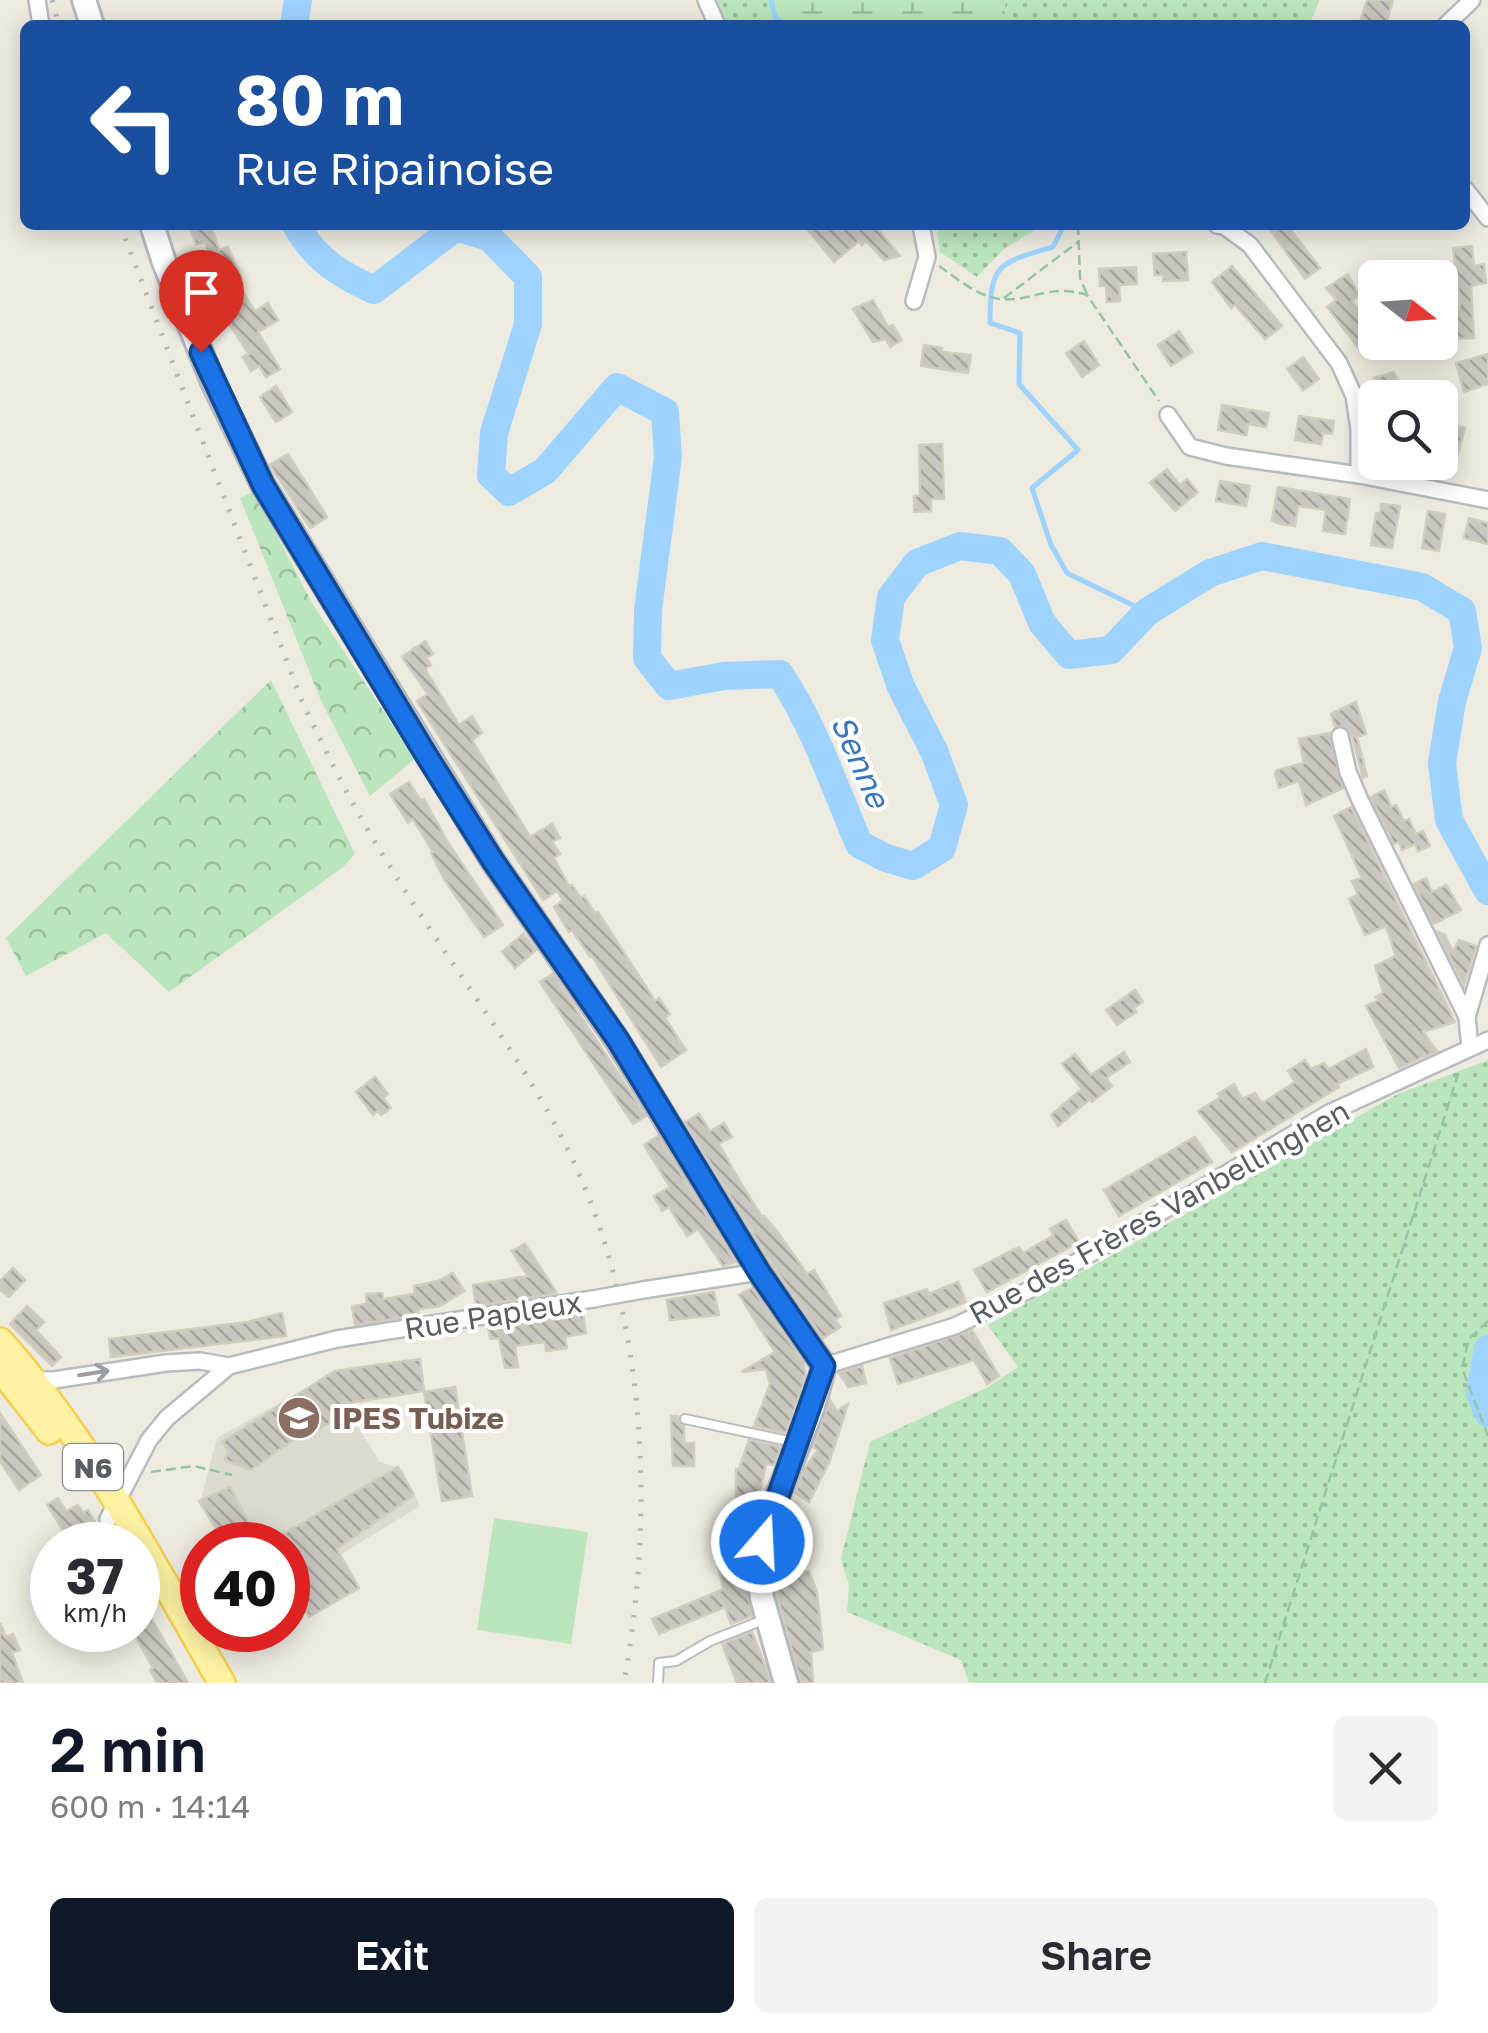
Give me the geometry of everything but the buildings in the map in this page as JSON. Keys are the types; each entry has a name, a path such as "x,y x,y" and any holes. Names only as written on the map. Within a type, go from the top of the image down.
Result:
{"main road":[{"name":"N6","path":"0,1340 34,1382 222,1683"},
{"name":"N6","path":"0,1368 75,1468 112,1510 116,1522"},
{"path":"160,1606 205,1683"}],"street":[{"path":"1451,20 1472,0"},
{"path":"1470,195 1488,218"},
{"path":"154,230 213,382 263,485 493,861 618,1040 759,1272 824,1366 758,1562 767,1619 786,1683"},
{"path":"914,301 927,257 922,230"},
{"path":"1229,230 1250,245 1345,374 1357,412 1358,444"},
{"path":"1168,415 1190,447 1358,475"},
{"path":"1385,480 1488,500"},
{"path":"1340,736 1348,772 1360,800 1467,1017"},
{"path":"1463,1052 1467,1017 1488,945"},
{"name":"Rue des Frères Vanbellinghen","path":"824,1366 955,1326 1029,1290 1329,1113 1488,1040"},
{"name":"Rue Papleux","path":"34,1382 166,1363 200,1361 229,1366 337,1339 759,1272"},
{"name":"Rue Papleux","path":"112,1510 149,1440 166,1418 229,1366"},
{"path":"0,1368 34,1382"}],"lane":[{"path":"685,1419 799,1443"},
{"path":"658,1683 659,1663 676,1661 710,1642 767,1619"}],"path":[{"path":"1078,230 1080,278 1087,295 1168,415"},
{"path":"999,298 1078,242"},
{"path":"927,257 976,292 999,298 1045,290 1071,290 1087,295"},
{"path":"1266,1683 1463,1052"},
{"path":"1488,1322 1469,1339 1462,1368 1488,1436"},
{"path":"135,1468 151,1472 194,1466 232,1476"}],"shaded area":[{"path":"326,1377 380,1462 402,1469 420,1506 310,1574 310,1522 214,1522 201,1499 217,1438"}],"green space":[{"path":"717,0 1320,0 1311,20 726,20"},
{"path":"763,0 1006,0 1004,20 785,20"},
{"path":"937,230 1035,230 1004,249 977,277 940,252"},
{"path":"254,491 312,603 415,759 370,796 321,701 240,498"},
{"path":"271,680 355,854 342,868 169,992 106,933 26,976 6,938"},
{"path":"1488,1060 1488,1341 1469,1370 1488,1421 1488,1683 969,1683 961,1660 847,1612 849,1586 841,1559 870,1442 988,1387 1018,1367 988,1325 1398,1094"},
{"path":"494,1518 588,1532 571,1644 477,1630"}],"waterway":[{"name":"Senne","path":"295,20 298,0"},
{"path":"771,0 779,20"},
{"name":"Senne","path":"299,230 329,264 374,290 452,230"},
{"name":"Senne","path":"466,230 489,237 528,277 528,324 494,433 491,475 509,492 545,471 617,387 665,412 668,457 648,610 647,658 669,686 724,676 780,674 814,736 859,844 913,866 942,848 954,805 934,751 901,687 885,640 891,597 917,563 960,546 1000,551 1022,574 1042,623 1069,655 1111,650 1147,612 1210,573 1262,556 1422,587 1462,611 1468,648 1452,701 1442,763 1449,820 1488,891"},
{"path":"1062,230 1053,247 1020,257 1001,268 992,288 990,323 1020,333 1019,384 1078,450 1032,488 1051,545 1067,573 1147,612"},
{"name":"Senne","path":"1488,1349 1480,1393 1488,1413"}],"railway":[{"path":"52,0 58,20"},
{"path":"122,230 312,723 379,848 547,1110 580,1176 605,1245 623,1316 635,1389 640,1463 640,1537 624,1683"}],"place":[{"name":"IPES Tubize","path":"299,1418"}],"route":[{"path":"201,352 263,485 428,758 493,861 618,1040 788,1318 824,1366 762,1542"}]}
